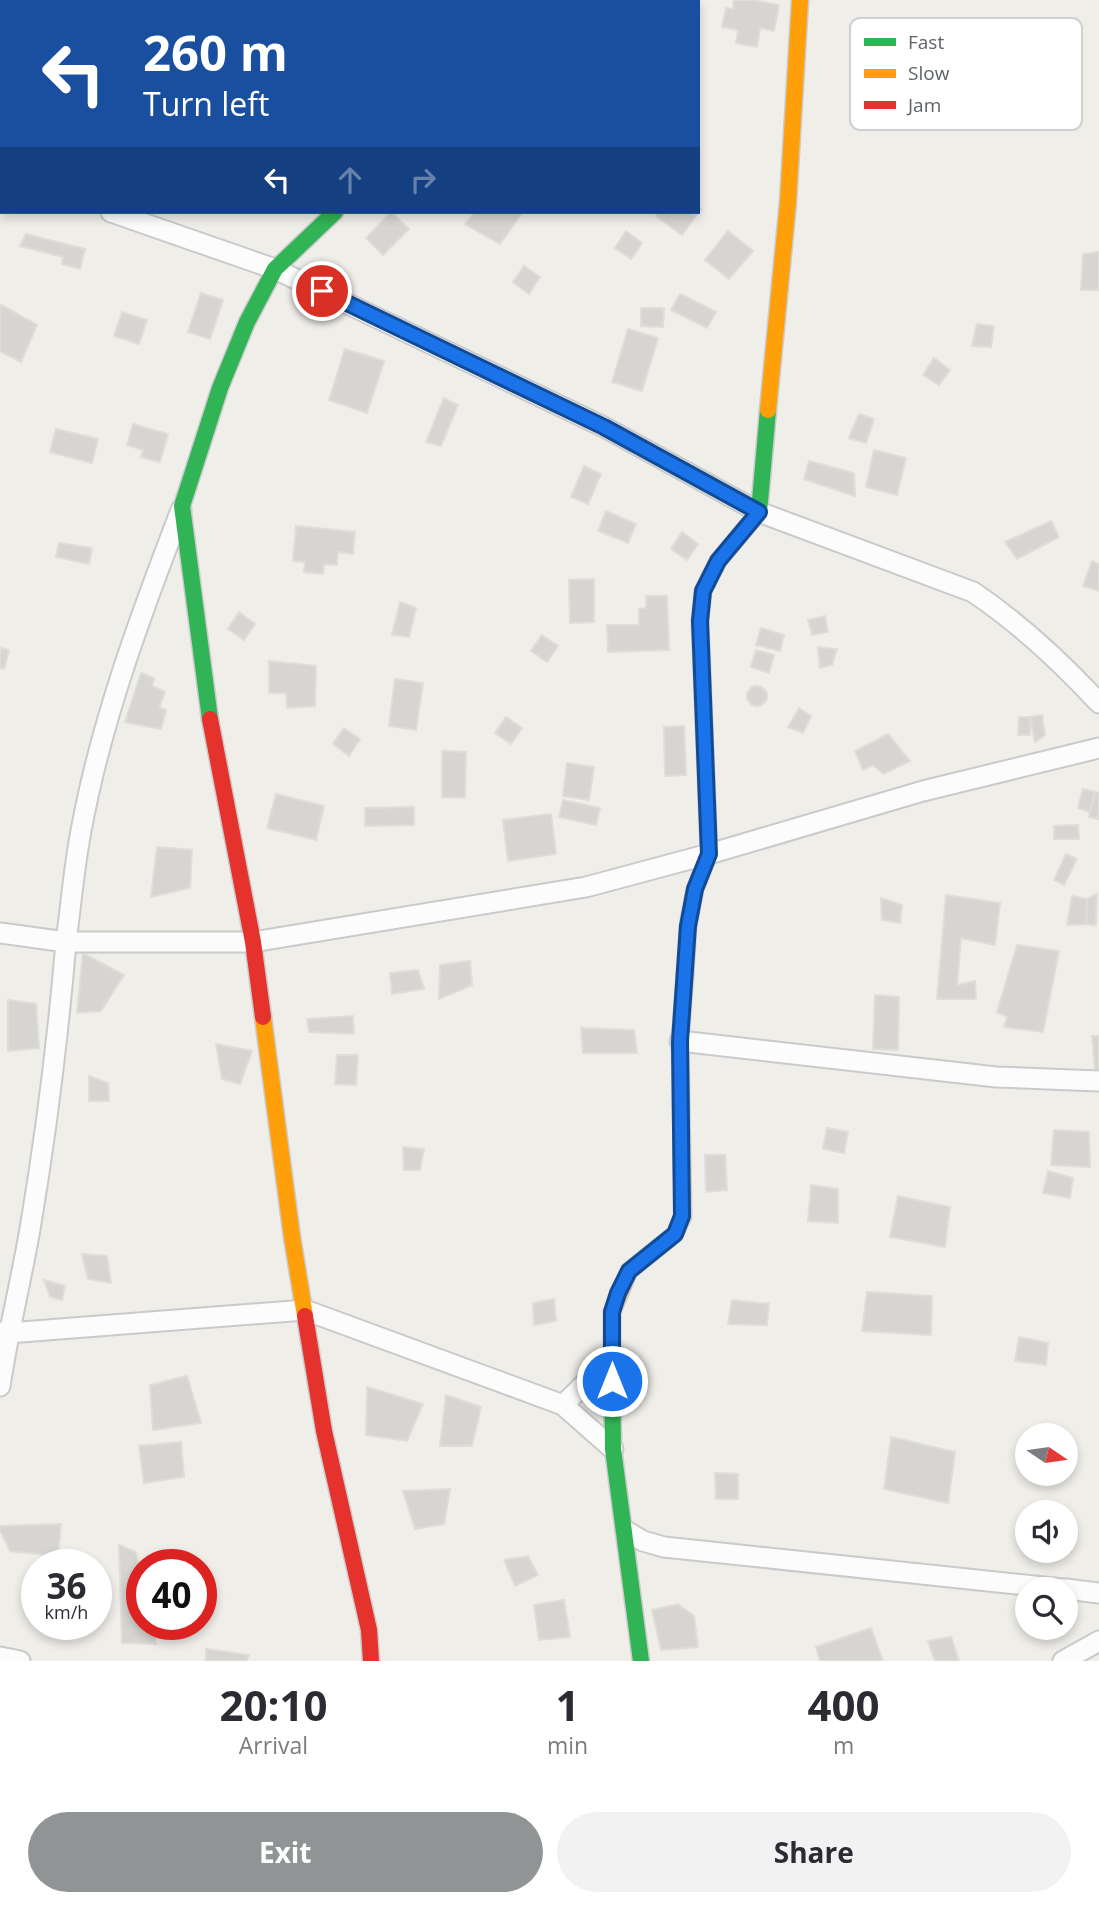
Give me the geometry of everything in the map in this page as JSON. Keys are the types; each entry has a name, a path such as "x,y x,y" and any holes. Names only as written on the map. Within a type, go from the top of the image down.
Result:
{"street":[{"path":"640,1661 613,1449 612,1312 629,1271 675,1234 682,1216 680,1041 688,926 695,889 709,854 700,621 703,591 718,561 759,512 788,202 800,0"},
{"path":"117,214 275,269 604,427 759,512 973,592 995,607 1070,671 1099,703"},
{"path":"0,1386 4,1332 30,1230 59,1020 80,831 96,765 134,633 182,506 220,388 247,321 275,269 333,214"},
{"path":"182,506 213,741 253,942 292,1237 324,1431 369,1630 371,1661"},
{"path":"0,933 66,942 253,942 586,887 923,791 1099,748"},
{"path":"680,1041 996,1077 1099,1081"},
{"path":"4,1332 305,1310 563,1405 613,1449"},
{"path":"563,1405 611,1358"},
{"path":"625,1531 643,1541 664,1547 1015,1584"},
{"path":"1078,1591 1099,1593"},
{"path":"1063,1661 1099,1641"},
{"path":"0,1657 20,1661"}],"building":[{"path":"734,0 779,5 774,31 760,28 757,47 736,43 738,30 722,27 726,8 733,9"},
{"path":"389,214 393,214 409,229 383,255 366,238"},
{"path":"473,214 522,214 500,244 465,224"},
{"path":"658,214 697,214 682,235 656,216"},
{"path":"626,231 642,243 631,259 615,248"},
{"path":"728,231 753,251 729,279 705,260"},
{"path":"26,234 85,249 80,269 62,264 63,257 20,246"},
{"path":"1099,252 1099,290 1081,290 1083,254"},
{"path":"524,266 540,277 529,294 513,282"},
{"path":"201,293 223,300 210,339 188,332"},
{"path":"680,294 716,312 707,328 671,310"},
{"path":"0,304 37,325 21,362 0,351"},
{"path":"641,308 664,308 663,327 641,326"},
{"path":"122,312 147,320 139,344 114,336"},
{"path":"977,324 994,326 991,347 972,346"},
{"path":"628,329 658,338 642,391 612,382"},
{"path":"345,349 384,361 367,413 329,400"},
{"path":"934,358 950,370 939,385 923,375"},
{"path":"444,398 458,405 441,446 426,442"},
{"path":"859,414 874,419 866,443 849,438"},
{"path":"133,424 168,434 160,462 141,457 143,450 127,445"},
{"path":"56,429 98,439 92,463 50,452"},
{"path":"874,450 906,458 897,495 866,487"},
{"path":"809,461 854,473 855,496 804,479"},
{"path":"584,466 601,474 588,504 571,497"},
{"path":"606,511 636,524 628,543 598,531"},
{"path":"1051,521 1059,537 1017,559 1005,542"},
{"path":"296,526 355,532 353,554 338,552 337,565 324,564 323,574 304,572 305,562 293,561"},
{"path":"682,532 698,544 687,560 671,549"},
{"path":"59,543 92,548 89,564 56,557"},
{"path":"1092,561 1099,564 1099,591 1083,586"},
{"path":"594,579 594,622 570,623 569,580"},
{"path":"646,596 667,596 669,650 608,652 607,625 639,625 639,609 646,608"},
{"path":"400,602 416,608 409,637 392,635"},
{"path":"239,612 255,624 244,640 228,629"},
{"path":"825,616 828,632 812,635 808,620"},
{"path":"761,628 784,635 780,651 756,645"},
{"path":"542,635 558,646 547,662 531,651"},
{"path":"818,647 837,649 832,665 820,668"},
{"path":"0,648 9,650 4,669 0,668"},
{"path":"756,650 774,655 769,673 751,667"},
{"path":"269,661 316,666 315,706 287,708 286,693 269,693"},
{"path":"141,673 154,678 152,686 165,692 159,707 166,710 161,729 125,722"},
{"path":"395,679 423,683 416,730 389,726"},
{"path":"757,686 764,689 767,696 764,703 757,706 750,703 747,696 750,689"},
{"path":"799,708 811,716 803,733 788,727"},
{"path":"1042,715 1045,735 1035,742 1030,717"},
{"path":"506,717 522,728 511,744 495,733"},
{"path":"1019,717 1030,717 1030,735 1018,735"},
{"path":"684,726 686,775 665,776 664,727"},
{"path":"344,728 360,739 349,756 333,744"},
{"path":"888,734 910,761 883,774 873,765 863,770 855,751"},
{"path":"442,751 466,752 465,798 442,797"},
{"path":"567,763 594,767 589,800 563,796"},
{"path":"1083,789 1095,792 1090,812 1078,808"},
{"path":"1095,792 1099,793 1098,819 1089,817"},
{"path":"276,794 324,806 316,840 267,828"},
{"path":"563,800 600,808 596,825 559,817"},
{"path":"414,807 414,825 365,826 365,808"},
{"path":"551,814 556,854 508,861 503,820"},
{"path":"1078,825 1079,839 1054,839 1054,826"},
{"path":"157,847 192,850 190,888 151,897"},
{"path":"1066,854 1077,859 1064,885 1054,880"},
{"path":"1097,894 1096,925 1086,924 1087,899"},
{"path":"946,895 1000,903 995,945 961,938 957,985 975,981 976,999 937,999"},
{"path":"1072,896 1087,899 1086,924 1067,925"},
{"path":"881,898 902,905 900,923 882,920"},
{"path":"1017,945 1059,951 1043,1032 1004,1027 1007,1017 997,1012"},
{"path":"83,953 124,975 101,1011 77,1013"},
{"path":"470,961 472,985 439,999 440,965"},
{"path":"418,970 424,989 392,994 390,973"},
{"path":"875,995 899,997 898,1050 873,1049"},
{"path":"8,1000 36,1004 39,1048 8,1051"},
{"path":"353,1016 354,1034 309,1032 307,1019"},
{"path":"581,1028 634,1030 637,1053 583,1053"},
{"path":"1092,1036 1099,1036 1099,1071 1095,1071"},
{"path":"216,1044 252,1051 240,1084 222,1079"},
{"path":"337,1055 358,1055 356,1085 335,1084"},
{"path":"89,1076 108,1083 109,1101 89,1101"},
{"path":"827,1128 848,1132 844,1153 823,1149"},
{"path":"1054,1130 1089,1132 1090,1167 1051,1165"},
{"path":"403,1147 424,1149 420,1170 404,1170"},
{"path":"705,1155 725,1155 727,1190 706,1192"},
{"path":"1048,1171 1073,1178 1070,1198 1043,1193"},
{"path":"811,1185 838,1189 838,1223 808,1221"},
{"path":"898,1196 950,1207 945,1247 890,1237"},
{"path":"82,1254 107,1256 111,1283 88,1279"},
{"path":"44,1280 65,1286 62,1300 50,1297"},
{"path":"867,1292 932,1296 931,1335 862,1331"},
{"path":"554,1299 556,1321 534,1325 533,1303"},
{"path":"732,1300 769,1304 767,1325 728,1324"},
{"path":"1019,1337 1048,1343 1046,1365 1015,1361"},
{"path":"187,1376 201,1423 153,1430 150,1385"},
{"path":"367,1387 423,1404 407,1441 366,1435"},
{"path":"446,1395 481,1407 472,1446 440,1446"},
{"path":"891,1437 955,1452 948,1503 884,1489"},
{"path":"181,1442 184,1477 144,1483 139,1446"},
{"path":"715,1473 738,1474 738,1499 716,1499"},
{"path":"450,1489 444,1524 415,1529 403,1491"},
{"path":"61,1524 59,1549 10,1551 0,1526"},
{"path":"119,1545 129,1549 126,1549 126,1640 155,1640 156,1644 122,1643"},
{"path":"528,1556 538,1575 515,1586 504,1560"},
{"path":"564,1600 570,1637 539,1640 534,1605"},
{"path":"678,1604 694,1616 698,1647 661,1650 652,1610"},
{"path":"871,1628 883,1661 820,1661 816,1647"},
{"path":"951,1637 959,1661 935,1661 928,1641"},
{"path":"206,1649 249,1655 246,1661 206,1661"}],"traffic: fast":[{"path":"210,719 182,506 220,388 247,322 275,269 333,214"},
{"path":"685,974 688,926 695,889 709,854 700,621 703,591 718,561 759,512 768,410"},
{"path":"612,1363 613,1449 641,1661"}],"traffic: slow":[{"path":"768,410 788,202 800,0"},
{"path":"612,1363 612,1312 629,1271 675,1234 683,1216 680,1041 685,974"},
{"path":"263,1017 305,1316"}],"traffic: jam":[{"path":"210,719 253,942 263,1017"},
{"path":"305,1316 324,1431 369,1630 371,1661"}],"route":[{"path":"322,291 604,427 759,512 718,561 703,591 700,621 709,854 695,889 688,926 680,1041 682,1216 675,1234 629,1271 618,1293 612,1312 612,1381"}]}
